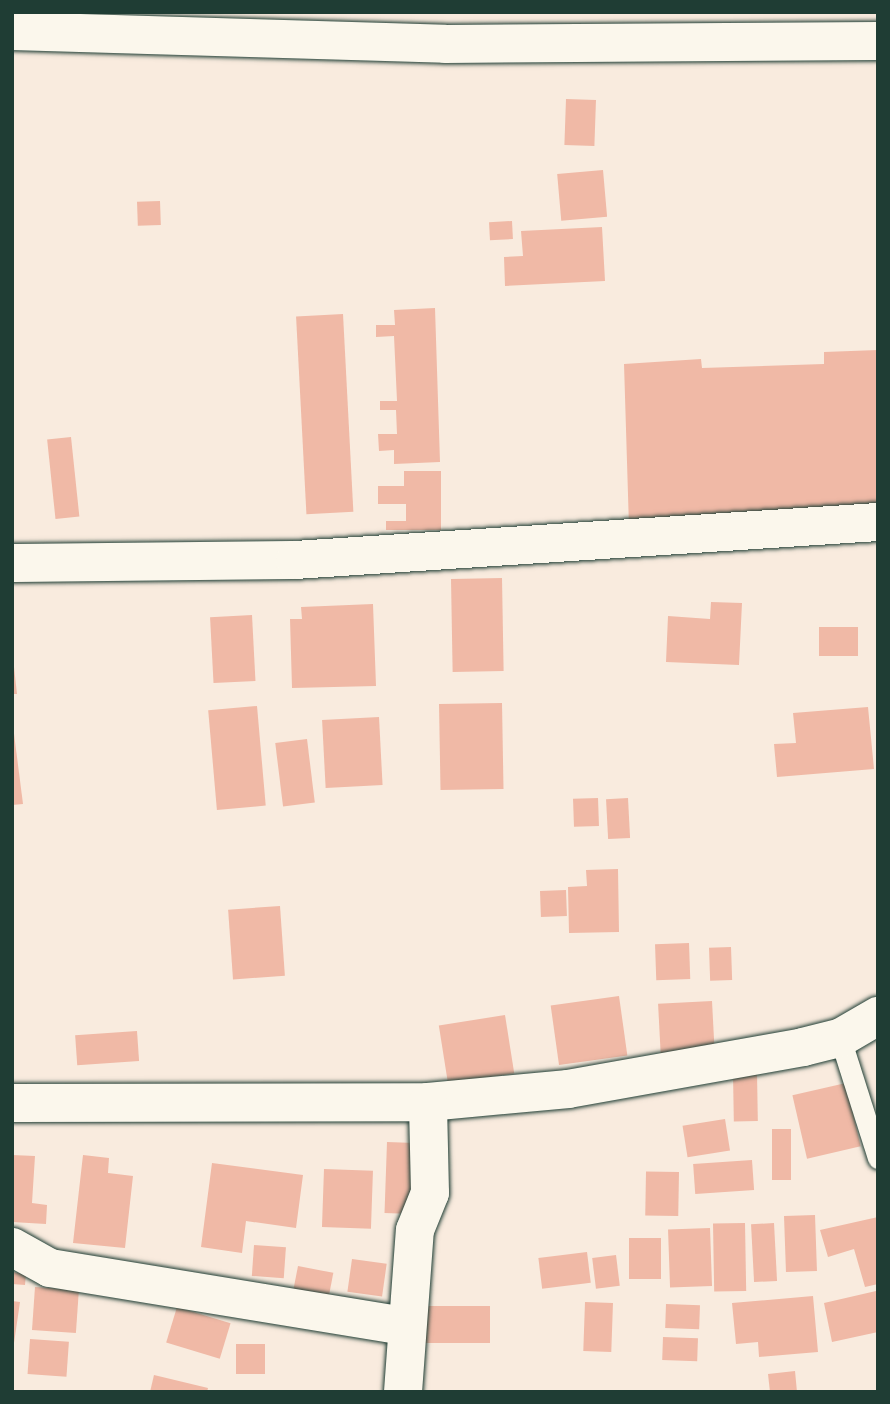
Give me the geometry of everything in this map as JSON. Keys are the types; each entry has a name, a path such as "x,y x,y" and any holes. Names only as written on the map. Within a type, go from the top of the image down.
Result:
{"street":[{"path":"12,31 445,44 878,41"},
{"path":"12,563 295,560 878,522"},
{"path":"12,1103 428,1102 568,1089 840,1038 878,1016"},
{"path":"403,1392 404,1325 415,1230 430,1193 428,1102"},
{"path":"12,1247 50,1268 404,1325"}],"lane":[{"path":"840,1038 878,1158"}],"building":[{"path":"566,99 596,100 594,146 564,145"},
{"path":"603,170 607,217 561,221 557,174"},
{"path":"160,201 161,225 138,226 137,202"},
{"path":"512,221 513,239 490,240 489,222"},
{"path":"602,227 605,281 505,286 504,257 523,256 521,231"},
{"path":"435,308 440,462 394,464 394,450 379,451 378,434 397,434 396,410 380,410 380,401 397,401 394,336 376,337 376,325 395,325 394,310"},
{"path":"343,314 353,512 306,514 296,316"},
{"path":"878,350 878,519 629,527 624,364 701,359 702,368 824,364 824,352"},
{"path":"71,437 79,517 55,519 47,440"},
{"path":"404,471 441,471 441,530 386,530 386,521 406,521 406,504 378,504 378,486 404,486"},
{"path":"502,578 504,671 453,672 451,579"},
{"path":"711,602 742,603 739,665 666,662 668,616 710,619"},
{"path":"373,604 376,686 292,688 290,619 302,619 301,607"},
{"path":"252,615 255,681 214,683 210,617"},
{"path":"819,627 858,627 858,656 819,656"},
{"path":"12,649 17,694 12,694"},
{"path":"502,703 504,789 441,790 439,704"},
{"path":"257,706 266,806 217,810 208,710"},
{"path":"868,707 874,769 777,777 774,744 796,743 793,713"},
{"path":"379,717 383,785 326,788 322,720"},
{"path":"12,718 23,804 12,805"},
{"path":"307,739 315,803 283,806 275,743"},
{"path":"598,798 599,826 574,827 573,799"},
{"path":"628,798 630,838 608,839 606,799"},
{"path":"618,869 619,932 569,933 568,887 587,886 586,870"},
{"path":"566,890 567,916 541,917 540,891"},
{"path":"280,906 285,976 233,979 228,910"},
{"path":"689,943 690,979 656,980 655,944"},
{"path":"731,947 732,980 710,981 709,948"},
{"path":"619,996 627,1055 559,1065 551,1006"},
{"path":"712,1001 715,1051 661,1054 658,1004"},
{"path":"505,1015 514,1073 448,1084 439,1025"},
{"path":"137,1031 139,1061 77,1065 75,1035"},
{"path":"733,1073 757,1073 758,1121 734,1121"},
{"path":"846,1083 861,1146 807,1159 792,1095"},
{"path":"725,1119 730,1151 688,1157 683,1126"},
{"path":"772,1129 791,1129 791,1180 772,1180"},
{"path":"387,1142 415,1143 413,1214 385,1213"},
{"path":"12,1155 35,1156 32,1203 47,1205 46,1224 12,1222"},
{"path":"83,1155 109,1158 108,1173 133,1176 125,1248 73,1243"},
{"path":"752,1160 754,1190 695,1194 693,1164"},
{"path":"212,1163 303,1175 296,1228 246,1221 242,1253 201,1247"},
{"path":"324,1169 373,1171 371,1229 322,1227"},
{"path":"646,1171 679,1172 678,1216 645,1215"},
{"path":"815,1215 817,1271 786,1272 784,1216"},
{"path":"878,1217 878,1284 865,1287 854,1249 828,1257 820,1230"},
{"path":"745,1223 746,1291 714,1292 713,1224"},
{"path":"774,1223 777,1281 754,1282 751,1224"},
{"path":"710,1228 712,1286 670,1287 668,1229"},
{"path":"629,1238 661,1238 661,1279 629,1279"},
{"path":"254,1245 286,1247 284,1278 252,1276"},
{"path":"587,1252 591,1283 542,1289 538,1258"},
{"path":"616,1255 620,1286 596,1289 592,1258"},
{"path":"352,1259 387,1264 382,1297 347,1292"},
{"path":"298,1266 333,1273 329,1297 293,1291"},
{"path":"12,1272 26,1274 25,1285 12,1284"},
{"path":"35,1287 79,1290 76,1333 32,1330"},
{"path":"876,1291 878,1332 832,1342 824,1303"},
{"path":"813,1296 818,1352 759,1357 758,1342 736,1344 732,1303"},
{"path":"12,1301 20,1302 14,1343 12,1343"},
{"path":"585,1302 613,1303 611,1352 583,1351"},
{"path":"666,1304 700,1305 699,1329 665,1328"},
{"path":"420,1306 490,1306 490,1343 420,1343"},
{"path":"177,1307 231,1323 220,1359 166,1342"},
{"path":"663,1337 698,1338 697,1361 662,1360"},
{"path":"30,1339 69,1342 66,1377 28,1374"},
{"path":"236,1344 265,1344 265,1374 236,1374"},
{"path":"795,1371 797,1392 770,1392 768,1374"},
{"path":"154,1375 208,1388 207,1392 150,1392"}]}
